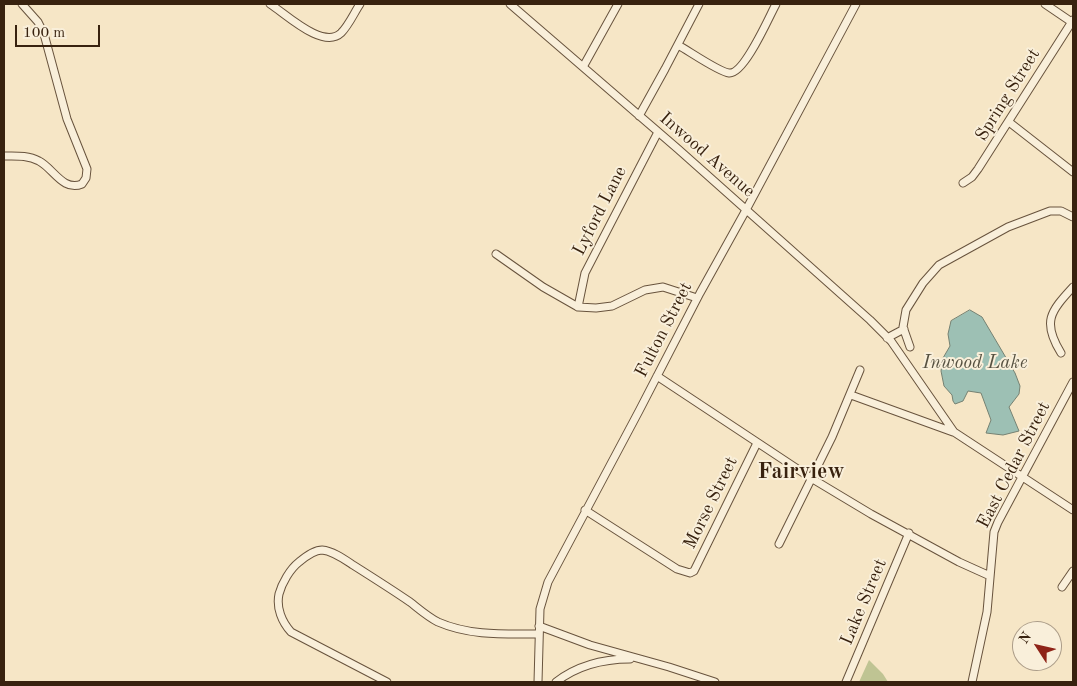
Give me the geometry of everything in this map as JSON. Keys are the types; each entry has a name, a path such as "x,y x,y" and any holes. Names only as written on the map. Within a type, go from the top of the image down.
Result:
{"street":[{"path":"4,156 20,156 38,160 61,181 70,185 82,184 86,178 86,165 67,119 44,34 38,22 22,4"},
{"path":"270,4 306,29 325,38 336,36 342,32 360,4"},
{"name":"Inwood Avenue","path":"510,4 839,291 881,331 954,432"},
{"path":"583,67 618,4"},
{"path":"639,116 699,4"},
{"path":"678,44 721,70 730,73 736,72 746,61 776,4"},
{"name":"Fulton Street","path":"538,682 540,609 545,588 697,298 856,4"},
{"path":"1045,4 1073,22"},
{"name":"Spring Street","path":"964,183 978,169 1073,22"},
{"path":"1009,122 1073,172"},
{"name":"Lyford Lane","path":"578,307 585,273 658,132"},
{"path":"910,347 904,329 906,310 928,276 939,266 1008,227 1050,211 1061,210 1073,217"},
{"path":"496,254 543,287 578,307 596,308 612,306 645,290 663,286 697,298"},
{"path":"1061,353 1051,334 1051,317 1058,302 1073,287"},
{"path":"887,338 904,329"},
{"path":"779,544 851,395 860,370"},
{"path":"657,376 811,478 870,514 909,533 959,562 990,576"},
{"name":"East Cedar Street","path":"972,682 988,612 994,532 1073,382"},
{"path":"851,395 954,432 1073,510"},
{"name":"Morse Street","path":"585,510 677,569 689,573 694,571 757,443"},
{"name":"Lake Street","path":"846,682 909,533"},
{"path":"387,682 291,632 284,624 279,608 279,594 289,574 296,564 304,558 316,551 323,550 340,557 378,580 435,620 454,628 484,633 539,634"},
{"path":"1062,587 1073,571"},
{"path":"539,626 590,645 715,682"},
{"path":"556,682 580,667 596,662 624,659 651,662"}],"green space":[{"path":"869,660 883,674 888,682 859,682"}],"water":[{"name":"Inwood Lake","path":"970,310 982,317 1015,373 1020,386 1019,394 1009,407 1019,431 1003,435 986,433 991,420 981,393 968,391 963,401 955,404 952,395 944,386 941,371 943,358 950,346 948,334 951,321"}],"district":[{"name":"Fairview","path":"801,472"}]}
